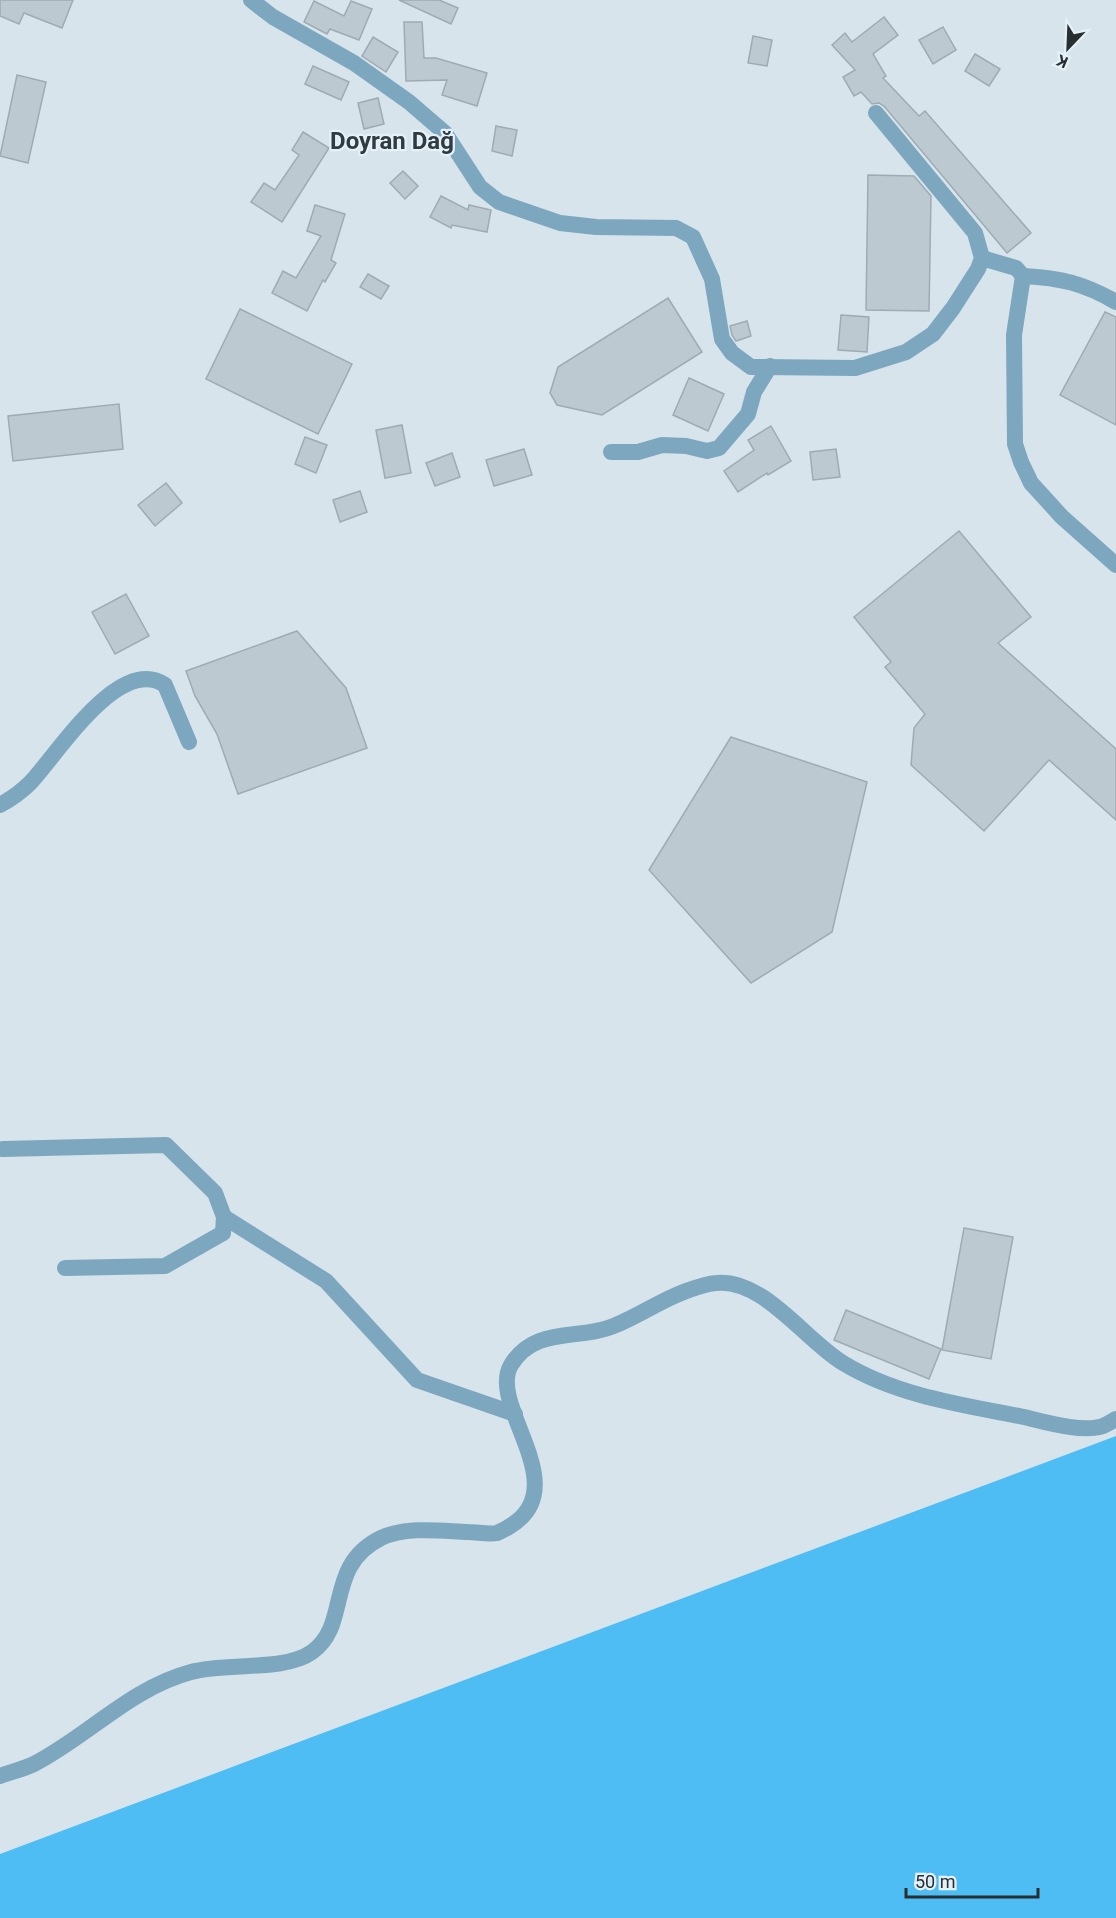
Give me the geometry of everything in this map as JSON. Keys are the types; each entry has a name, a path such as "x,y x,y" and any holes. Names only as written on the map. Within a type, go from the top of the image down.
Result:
{"street":[{"path":"251,0 273,17 354,63 410,102 445,133 480,186 499,202 560,223 597,227 676,228 693,237 712,279 722,339 732,353 751,367 855,368 906,352 933,334 953,309 978,269 982,258 975,233 876,113"},
{"path":"982,258 1016,268 1023,276 1056,278 1074,282 1116,302"},
{"path":"1023,276 1014,335 1015,435 1018,453 1031,483 1062,517 1116,565"},
{"path":"611,452 638,452 662,445 686,446 707,451 718,448 748,414 754,392 770,366"},
{"path":"0,805 29,784 89,712 119,687 137,678 146,677 165,685 189,742"},
{"path":"3,1149 166,1145 215,1193 224,1217 223,1233 165,1266 65,1268"},
{"path":"224,1217 326,1281 417,1380 515,1414"},
{"path":"0,1776 32,1765 71,1742 152,1686 190,1672 218,1667 263,1665 296,1660 314,1652 326,1638 346,1574 356,1555 384,1537 400,1532 497,1533 517,1521 530,1507 536,1489 532,1465 507,1387 509,1368 522,1352 542,1340 557,1335 614,1327 686,1291 718,1282 745,1287 761,1296 820,1347 844,1363 874,1379 955,1404 1086,1428 1103,1426 1116,1419"}],"shaded area":[{"path":"1116,1436 1116,1918 0,1918 0,1854"}],"building":[{"path":"0,0 73,0 62,28 24,13 19,24 0,16"},
{"path":"399,0 439,0 458,8 451,24"},
{"path":"314,1 344,16 351,1 372,9 359,40 330,29 327,34 304,22"},
{"path":"884,17 898,35 873,54 886,76 883,78 919,116 925,111 1031,233 1007,253 884,106 879,103 872,104 861,92 854,96 843,77 855,70 832,45 845,33 852,42"},
{"path":"404,22 422,22 424,58 436,58 487,73 477,106 442,95 447,80 406,81"},
{"path":"943,27 956,50 933,64 919,40"},
{"path":"753,36 772,40 767,66 748,63"},
{"path":"373,37 398,52 386,72 362,56"},
{"path":"975,54 1000,69 989,86 965,71"},
{"path":"313,66 349,82 341,100 305,84"},
{"path":"17,75 46,82 28,163 0,156"},
{"path":"378,98 384,124 364,129 358,103"},
{"path":"496,126 517,130 512,156 492,151"},
{"path":"303,132 329,148 282,222 251,202 264,183 275,190 299,155 292,150"},
{"path":"403,171 418,186 405,199 390,183"},
{"path":"868,175 914,176 931,196 929,311 866,310"},
{"path":"441,196 468,210 469,205 491,210 487,232 452,225 451,228 430,217"},
{"path":"315,205 345,214 331,260 336,263 325,282 323,280 307,311 272,293 283,271 296,278 321,236 307,231"},
{"path":"368,274 389,286 381,299 360,287"},
{"path":"668,298 702,352 602,415 557,405 550,393 558,367"},
{"path":"240,309 352,364 318,434 206,379"},
{"path":"1105,312 1116,317 1116,425 1060,395"},
{"path":"841,315 869,317 867,352 838,350"},
{"path":"747,321 751,336 736,341 730,326"},
{"path":"689,378 724,394 708,431 673,415"},
{"path":"119,404 123,449 13,461 8,416"},
{"path":"402,425 411,473 385,478 376,430"},
{"path":"771,426 791,461 738,492 724,471 754,450 748,440"},
{"path":"305,437 327,445 316,473 295,464"},
{"path":"524,449 532,475 494,486 486,460"},
{"path":"836,449 840,477 813,480 810,452"},
{"path":"452,453 460,477 435,486 426,463"},
{"path":"166,483 182,503 155,526 138,505"},
{"path":"360,491 367,512 340,522 333,500"},
{"path":"959,531 1031,617 998,643 1116,749 1116,820 1049,760 984,831 911,765 914,728 925,714 885,667 891,662 854,617"},
{"path":"126,594 149,636 115,654 92,612"},
{"path":"297,631 346,688 367,748 238,794 217,734 195,696 186,671"},
{"path":"731,737 867,782 832,932 751,983 649,870"},
{"path":"964,1228 1013,1237 991,1359 942,1350"},
{"path":"846,1310 941,1349 929,1379 834,1340"}],"district":[{"name":"Doyran Dağ","path":"392,141"}]}
